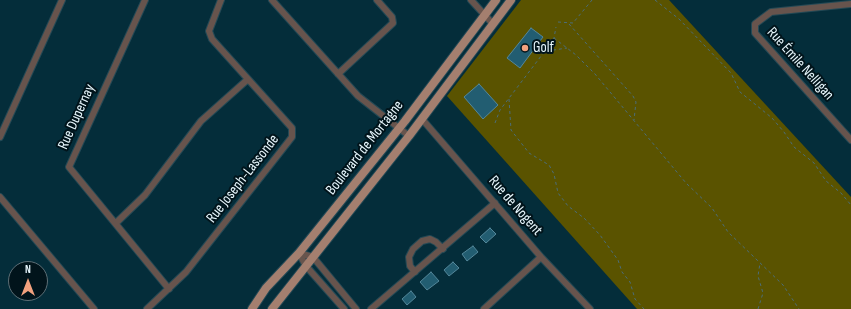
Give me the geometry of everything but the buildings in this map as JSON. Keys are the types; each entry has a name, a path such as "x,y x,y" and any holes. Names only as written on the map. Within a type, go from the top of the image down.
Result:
{"main road":[{"name":"Boulevard de Mortagne","path":"252,309 266,288 299,253 399,128 496,0"},
{"name":"Boulevard de Mortagne","path":"272,309 410,136 512,0"}],"street":[{"path":"0,137 62,0"},
{"name":"Rue Dupernay","path":"145,0 69,167 169,289"},
{"name":"Rue Joseph-Lassonde","path":"147,309 186,272 292,137 292,128 247,80 212,39 209,31 221,0"},
{"path":"272,0 358,96 410,136"},
{"path":"338,74 393,23 392,17 377,0"},
{"path":"471,0 493,24"},
{"name":"Rue Émile Nelligan","path":"851,4 771,12 755,24 755,33 851,140"},
{"path":"116,223 145,195 202,121 247,80"},
{"name":"Rue de Nogent","path":"422,119 541,257 590,309"},
{"path":"0,198 94,309"},
{"path":"370,309 443,249 495,203"},
{"path":"415,272 410,266 409,257 413,249 422,241 430,239 436,242 443,249"},
{"path":"299,253 313,257 356,309"},
{"path":"299,253 306,266 344,309"},
{"path":"484,309 541,257"}],"path":[{"path":"558,22 569,24 577,20 592,0"},
{"path":"655,0 679,19 731,73 740,92 772,118 794,147 814,163 826,182 840,193 851,205"},
{"path":"569,24 633,96 636,102 634,120"},
{"path":"496,123 500,110 546,51 554,38 556,27"},
{"path":"554,38 595,74 686,183 712,208 728,232 783,285 800,309"},
{"path":"546,51 567,48"},
{"path":"509,99 511,130 529,153 549,165 554,174 558,193 568,206 584,218 600,235 618,260 622,272 630,282 635,299 644,309"},
{"path":"758,309 763,293 758,276 760,262"}],"shaded area":[{"path":"521,0 669,0 851,197 851,309 637,309 447,96"}],"place":[{"name":"Golf","path":"525,48"}]}
